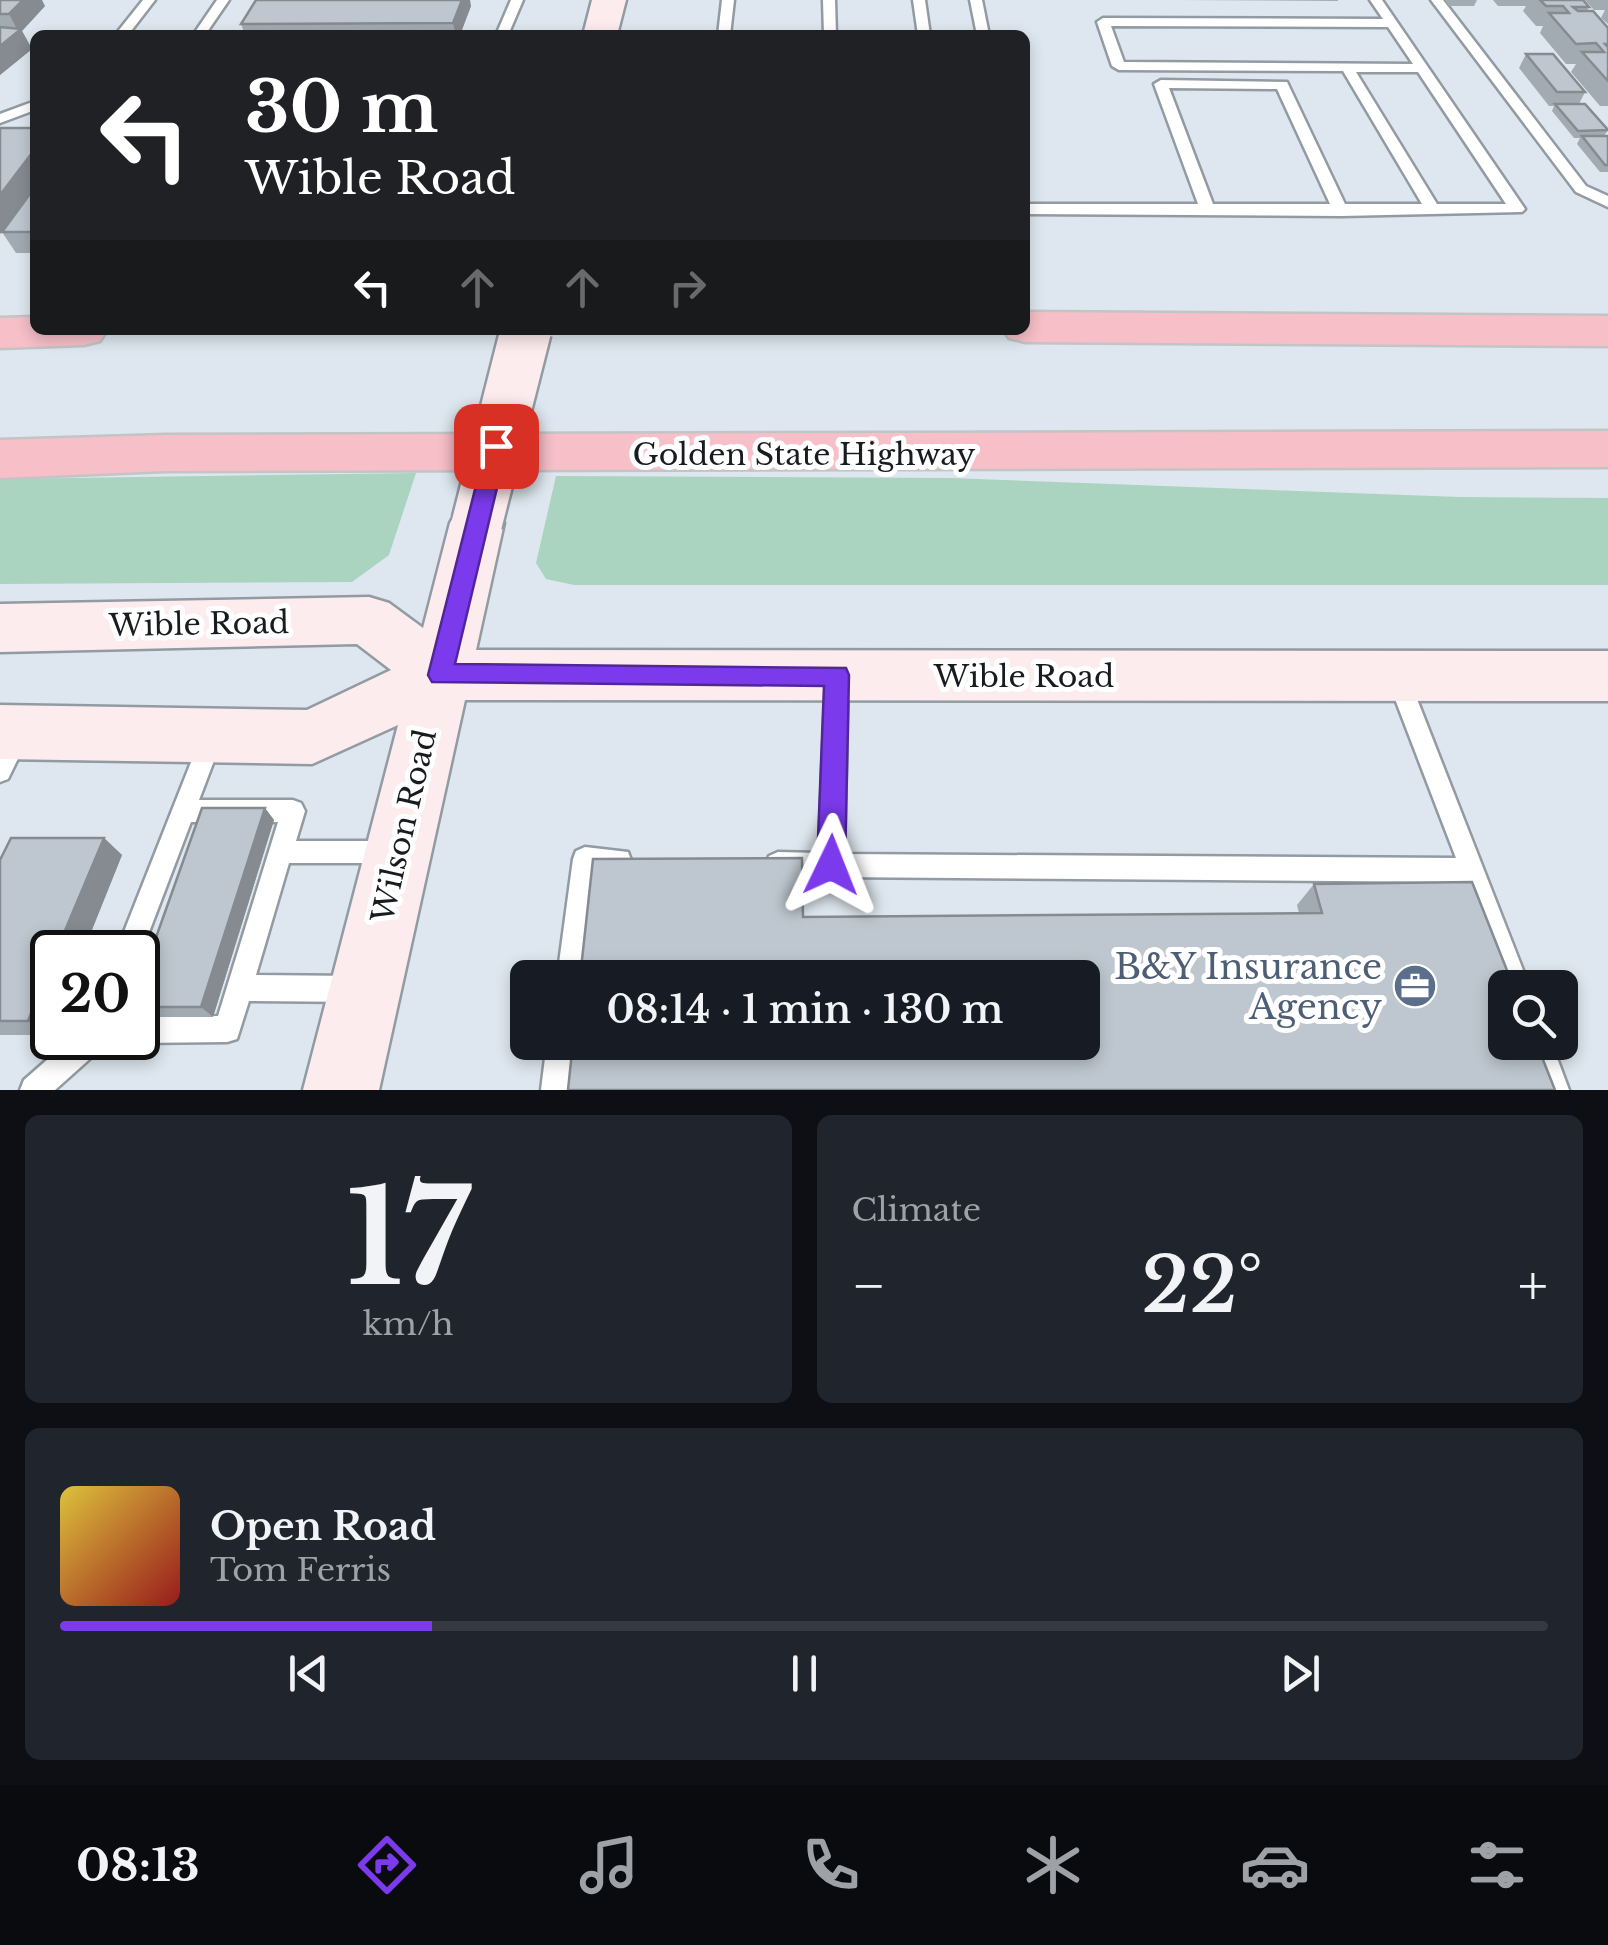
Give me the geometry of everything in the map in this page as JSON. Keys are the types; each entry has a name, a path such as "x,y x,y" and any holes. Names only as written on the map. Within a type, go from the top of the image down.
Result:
{"highway":[{"path":"1030,328 1608,332"},
{"path":"0,333 30,332"},
{"name":"Golden State Highway","path":"0,459 166,453 1608,449"}],"street":[{"path":"601,30 609,0"},
{"name":"Wilson Road","path":"341,1090 525,335"},
{"name":"Wible Road","path":"0,628 370,620 440,675"},
{"name":"Wible Road","path":"6,745 212,735 312,737 440,675 1608,676"}],"lane":[{"path":"124,30 149,0"},
{"path":"202,30 223,0"},
{"path":"504,30 516,0"},
{"path":"725,30 728,0"},
{"path":"829,0 830,30"},
{"path":"919,0 923,30"},
{"path":"976,0 982,30"},
{"path":"1030,209 1517,209 1376,0"},
{"path":"1437,0 1582,190 1608,202"},
{"path":"1392,23 1104,22 1119,66 1421,68"},
{"path":"1347,67 1433,210"},
{"path":"1208,210 1160,84 1282,85 1342,211"},
{"path":"0,119 30,107"},
{"path":"831,865 837,675"},
{"path":"1398,676 1510,970"},
{"path":"138,930 212,735"},
{"path":"160,1030 226,1029 239,988 243,948 293,811 184,811"},
{"path":"270,868 398,852"},
{"path":"572,960 585,859 642,860"},
{"path":"756,863 1473,870"},
{"path":"159,875 194,875"},
{"path":"160,948 168,948"},
{"path":"239,988 365,989"},
{"path":"34,1090 67,1060"},
{"path":"555,1090 559,1060"},
{"path":"1544,1060 1555,1090"}],"green space":[{"path":"416,473 389,555 352,582 0,584 0,479"},
{"path":"556,476 950,478 1460,497 1608,498 1608,585 574,585 546,579 536,563"}],"building":[{"path":"0,0 23,0 9,14 0,14"},
{"path":"256,0 462,0 453,23 241,24"},
{"path":"1540,0 1583,0 1589,7 1573,7 1593,11 1608,28 1608,81 1582,52 1604,52 1596,43 1576,44 1549,13 1569,13 1563,6 1546,6"},
{"path":"0,27 21,29 0,46"},
{"path":"1526,54 1553,54 1585,92 1557,92"},
{"path":"1555,104 1585,104 1608,130 1578,131"},
{"path":"0,128 30,128 30,156 0,195"},
{"path":"1582,136 1608,136 1608,165 1605,165"},
{"path":"30,194 30,232 2,232"},
{"path":"202,808 265,808 201,1007 160,1007 159,930"},
{"path":"11,838 104,838 65,930 30,930 28,1021 0,1021 0,860"},
{"path":"802,858 803,917 1322,913 1314,884 1472,882 1507,970 1488,970 1488,1060 1543,1060 1555,1090 568,1090 571,1060 1100,1060 1100,960 582,960 593,859"}],"place":[{"name":"B&Y Insurance Agency","path":"1415,986"}],"route":[{"path":"496,446 440,675 837,675 831,865"}]}
